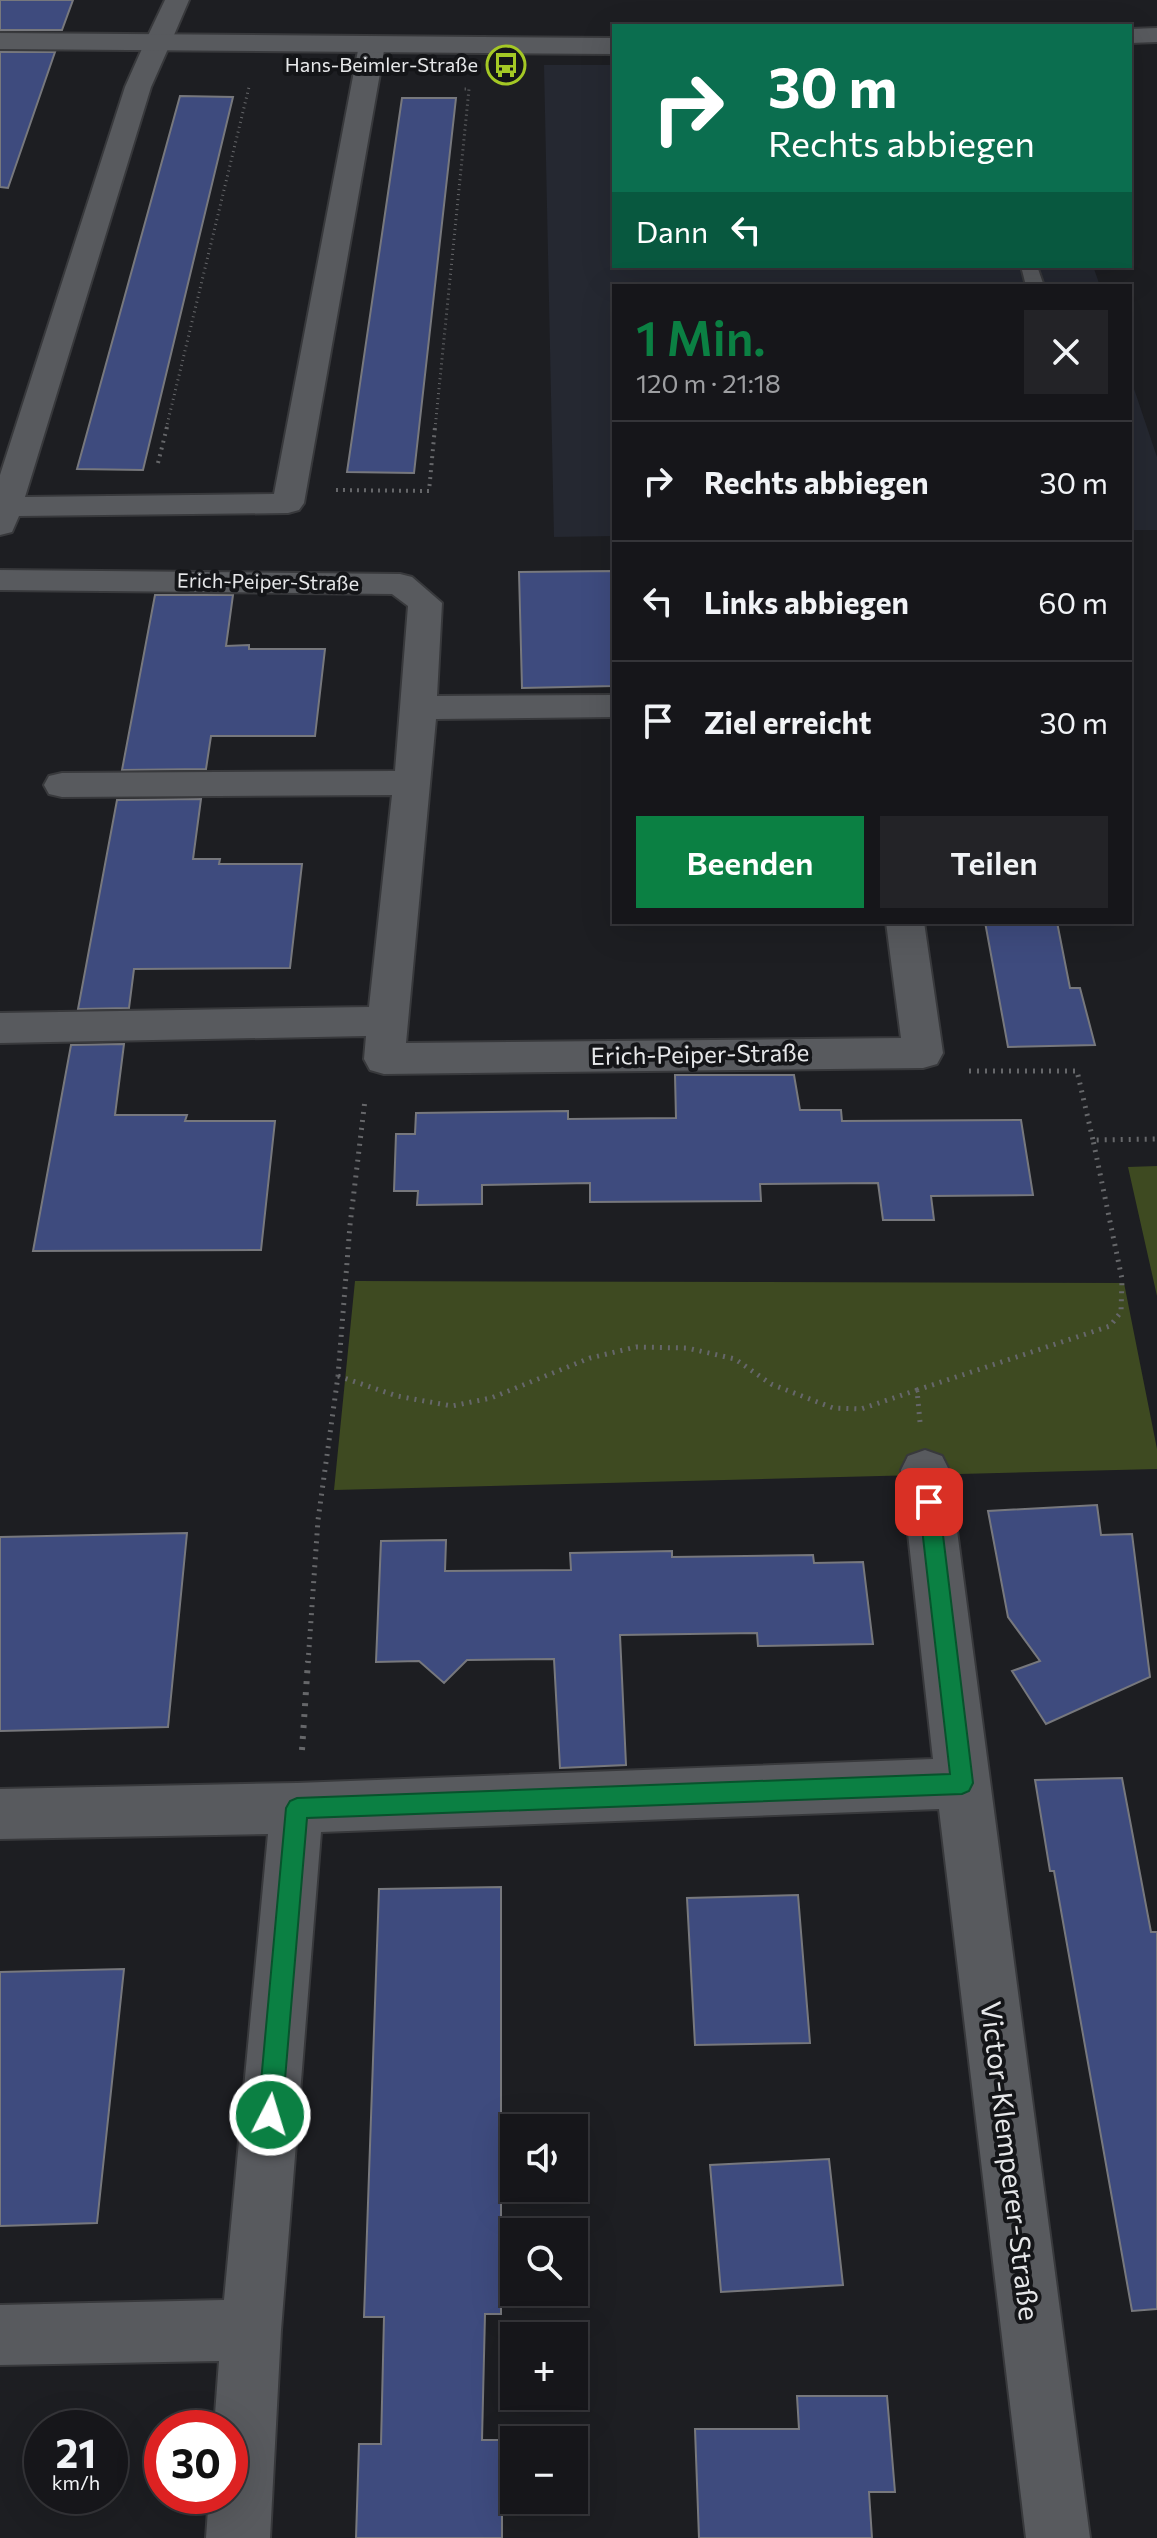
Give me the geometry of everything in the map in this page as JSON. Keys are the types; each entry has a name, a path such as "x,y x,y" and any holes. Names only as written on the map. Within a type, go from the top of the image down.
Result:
{"street":[{"path":"177,0 138,87 3,516 288,503 372,45"},
{"path":"1132,32 1157,35"},
{"path":"0,41 612,46"},
{"name":"Erich-Peiper-Straße","path":"0,580 400,584 425,603 419,708 409,783 387,1040"},
{"path":"419,708 612,706"},
{"path":"62,785 409,783"},
{"path":"905,924 923,1053"},
{"name":"Erich-Peiper-Straße","path":"0,1028 923,1053"},
{"name":"Victor-Klemperer-Straße","path":"925,1470 1058,2538"},
{"path":"0,1814 297,1808 962,1783"},
{"path":"238,2538 251,2330 297,1808"},
{"path":"0,2335 251,2330"}],"path":[{"path":"158,465 249,87 233,87"},
{"path":"291,490 429,491 469,89 454,89"},
{"path":"297,1808 318,1520 338,1376 350,1225 366,1096 387,1040"},
{"path":"338,1376 397,1396 452,1406 491,1398 590,1358 636,1347 687,1348 735,1359 771,1384 833,1408 861,1409 1110,1326 1121,1312 1122,1279 1077,1071 954,1071 923,1053"},
{"path":"1093,1140 1157,1139"},
{"path":"917,1390 925,1470"}],"shaded area":[{"path":"544,65 612,65 612,268 1094,268 1099,284 612,284 612,536 554,537"},
{"path":"1132,383 1157,457 1157,530 1132,530"}],"green space":[{"path":"1157,1166 1157,1296 1128,1167"},
{"path":"355,1281 1124,1283 1157,1449 1157,1469 334,1490"}],"building":[{"path":"0,0 73,0 62,30 0,30"},
{"path":"0,52 55,52 8,188 0,187"},
{"path":"180,96 233,97 143,470 77,469"},
{"path":"402,98 456,98 414,473 347,472"},
{"path":"612,571 612,686 522,688 519,572"},
{"path":"155,595 233,595 226,646 325,649 315,736 211,736 206,769 122,770"},
{"path":"201,799 193,859 220,859 219,864 302,864 290,968 134,969 129,1008 78,1009 117,800"},
{"path":"985,924 1057,924 1070,988 1080,988 1095,1045 1008,1047"},
{"path":"124,1044 115,1115 187,1115 185,1121 275,1121 261,1250 33,1251 71,1045"},
{"path":"675,1075 794,1075 800,1110 841,1110 842,1121 1021,1120 1033,1195 931,1196 934,1220 883,1220 878,1183 760,1184 761,1201 590,1202 590,1183 482,1185 482,1204 417,1205 418,1191 394,1191 396,1134 415,1134 416,1113 568,1111 568,1119 676,1118"},
{"path":"1097,1505 1101,1535 1132,1534 1150,1677 1046,1724 1012,1671 1040,1661 1008,1617 988,1511"},
{"path":"187,1533 168,1727 0,1731 0,1537"},
{"path":"446,1540 445,1571 571,1570 570,1553 672,1551 672,1557 813,1555 814,1563 863,1562 873,1644 758,1646 757,1633 620,1635 626,1765 560,1768 554,1659 467,1660 444,1683 419,1661 376,1662 381,1541"},
{"path":"1122,1778 1151,1932 1157,1932 1157,2309 1132,2311 1035,1780"},
{"path":"501,1887 501,2314 485,2314 482,2440 500,2440 502,2538 356,2538 359,2444 381,2444 384,2317 364,2317 379,1889"},
{"path":"798,1895 810,2043 695,2045 687,1898"},
{"path":"124,1969 97,2223 0,2226 0,1972"},
{"path":"829,2159 843,2285 721,2292 710,2165"},
{"path":"797,2396 887,2396 895,2492 869,2492 872,2538 699,2538 695,2429 799,2429"}],"place":[{"name":"Hans-Beimler-Straße","path":"506,65"}],"route":[{"path":"270,2115 297,1808 962,1783 929,1502"}]}
